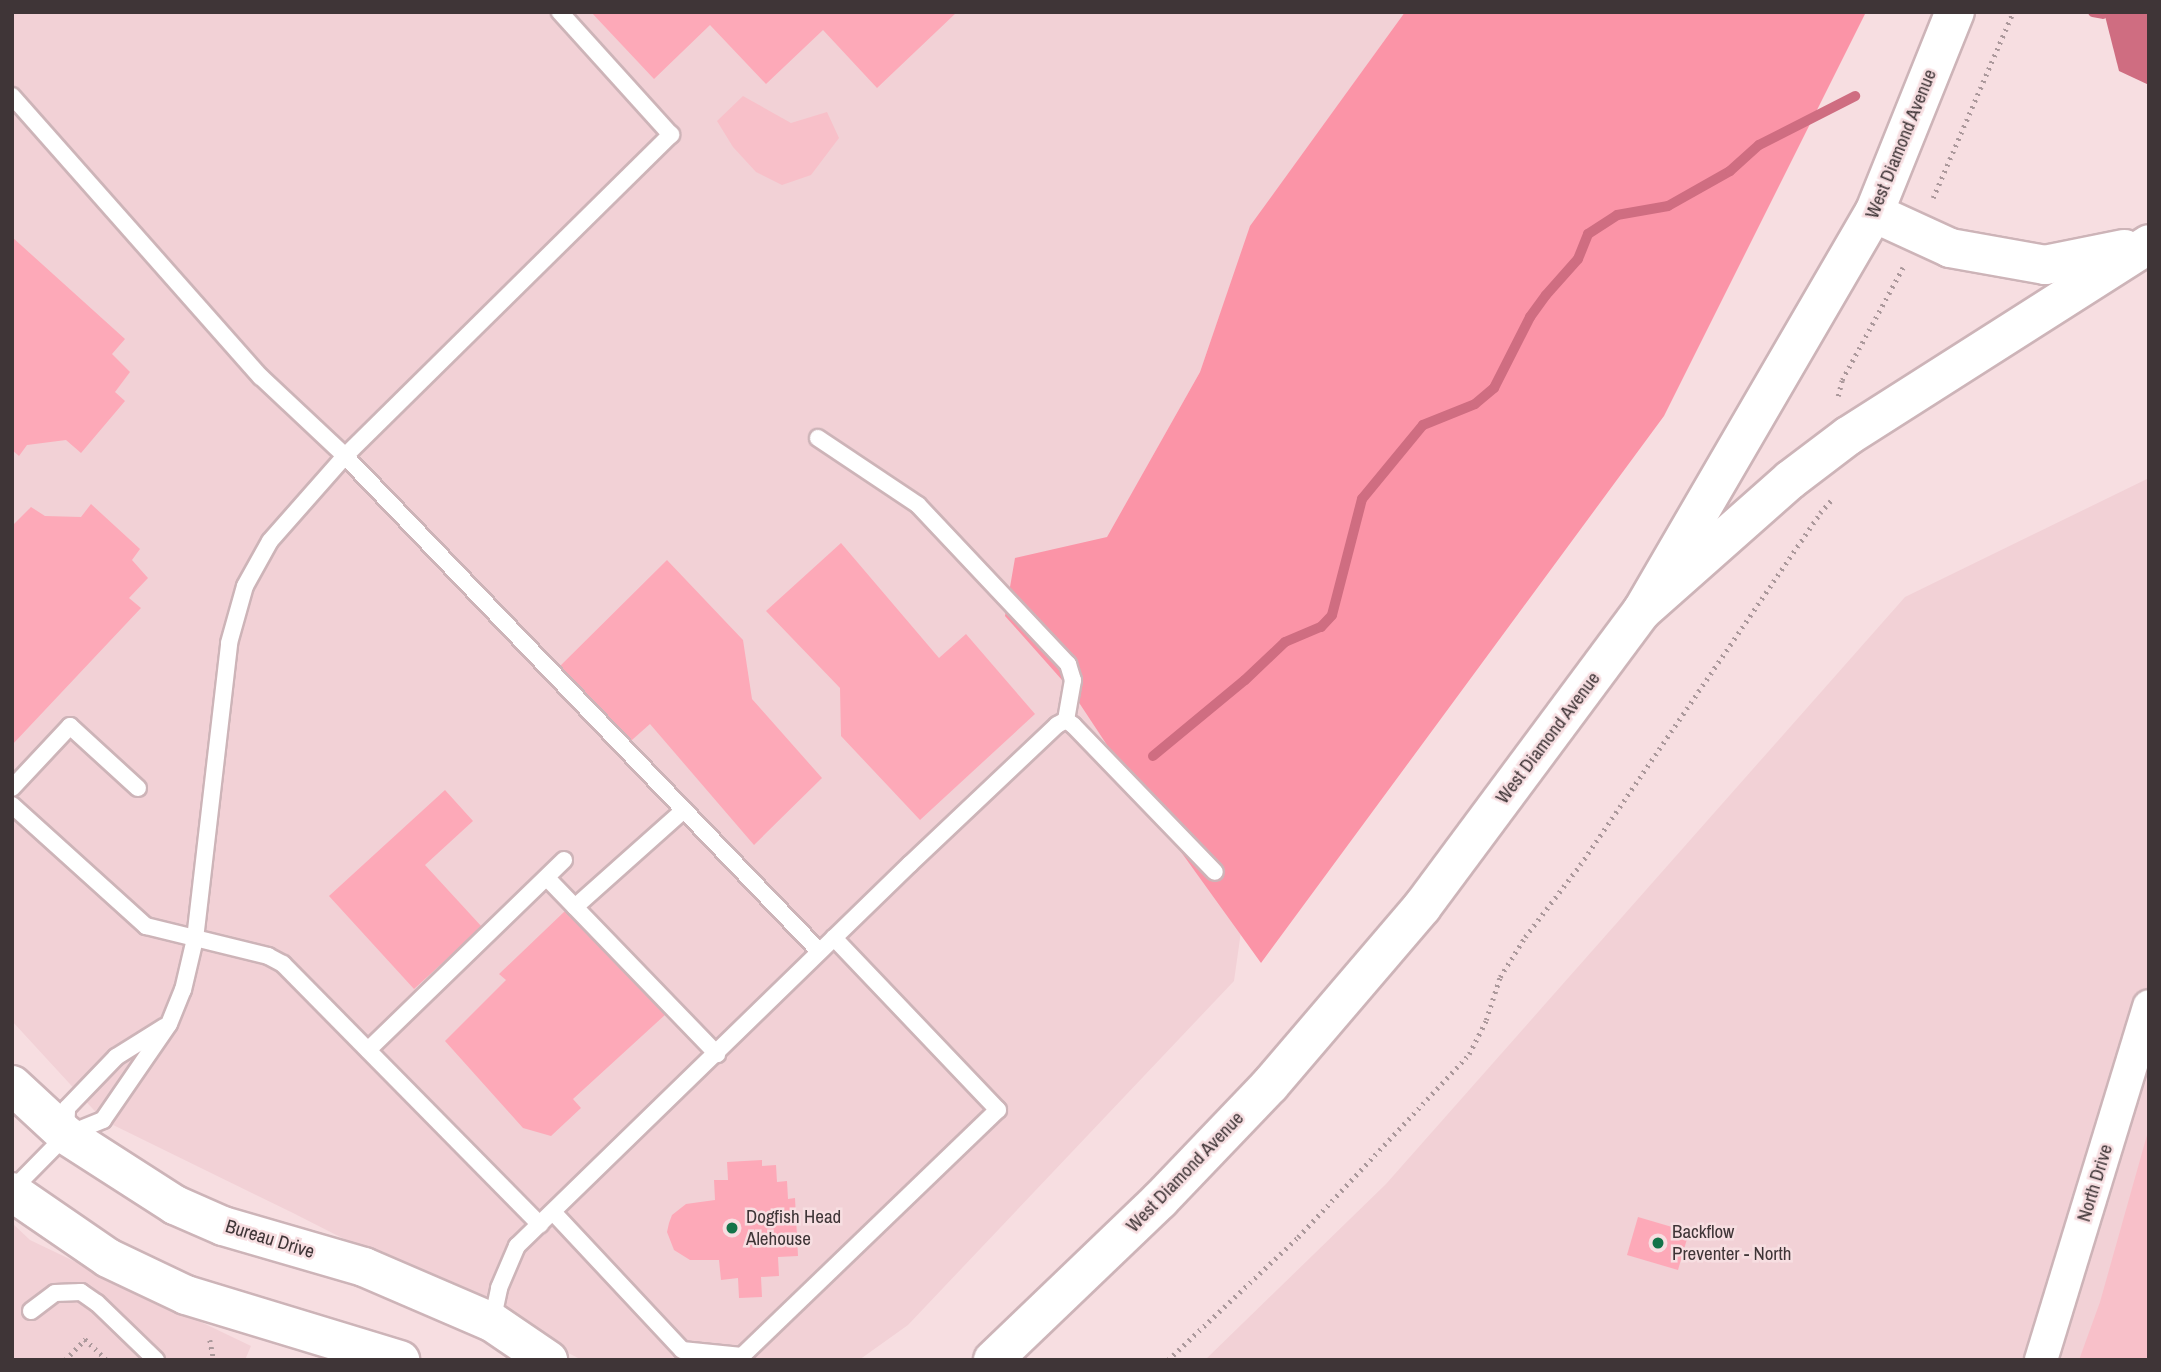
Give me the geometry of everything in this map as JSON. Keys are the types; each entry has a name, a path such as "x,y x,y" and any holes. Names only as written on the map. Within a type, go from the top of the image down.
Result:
{"main road":[{"name":"West Diamond Avenue","path":"993,1360 1160,1200 1270,1085 1422,907 1642,611 1874,213 1955,12"},
{"path":"1874,213 1950,248 2045,265 2146,245"},
{"path":"1642,611 1790,480 1848,436 2146,245"},
{"name":"Bureau Drive","path":"12,1085 66,1135 175,1205 223,1226 364,1267 492,1322 548,1360"},
{"path":"12,1191 108,1258 187,1294 400,1360"}],"street":[{"name":"North Drive","path":"2041,1360 2149,1006"}],"lane":[{"path":"12,1191 66,1135 103,1120 169,1024 183,990 195,939 229,643 245,586 270,541 345,456 671,135 560,12"},
{"path":"12,96 261,377 345,456 819,951"},
{"path":"492,1322 499,1288 517,1247 717,1054 819,951 1047,734 1066,720 1073,680 1068,664 932,518 905,495 818,438"},
{"path":"1066,720 1215,872"},
{"path":"12,788 70,726 138,788"},
{"path":"12,805 145,926 268,956 283,964 540,1225"},
{"path":"575,907 684,810"},
{"path":"368,1050 564,860"},
{"path":"547,878 717,1054"},
{"path":"554,1212 682,1350 742,1356 998,1110 834,937"},
{"path":"66,1135 67,1108 116,1057 169,1024"},
{"path":"31,1311 55,1293 81,1292 97,1303 156,1360"}],"path":[{"path":"1848,436 1837,400 1842,380 1895,287 2013,12"},
{"path":"1168,1360 1298,1237 1469,1054 1486,1020 1500,977 1525,937 1703,688 1820,513 1836,495"},
{"path":"65,1360 85,1339 107,1360"}],"shaded area":[{"path":"12,12 1405,12 1251,226 1200,372 1107,538 1249,875 1234,981 908,1325 859,1360 582,1360 103,1120 12,1021"},
{"path":"1405,12 1866,12 1664,416 1261,963 1140,795 1070,689 1005,616 1015,558 1107,537 1200,372 1250,226"},
{"path":"2104,12 2149,12 2149,85 2119,71"},
{"path":"743,96 791,123 827,112 839,138 811,175 782,185 756,172 733,147 717,121"},
{"path":"2149,478 2149,1360 1205,1360 1386,1184 1905,597"},
{"path":"2149,1128 2149,1360 2079,1360 2100,1302"},
{"path":"12,1223 30,1240 251,1346 245,1360 12,1360"}],"building":[{"path":"591,12 957,12 877,88 823,30 766,84 710,25 654,79"},
{"path":"12,237 125,339 112,354 130,372 115,392 125,401 81,453 66,440 27,445 19,456 12,450"},
{"path":"91,504 140,549 132,560 148,578 129,598 141,608 12,745 12,526 31,507 45,516 81,517"},
{"path":"841,543 939,658 966,634 1035,714 920,820 841,736 840,688 766,611"},
{"path":"667,560 743,640 752,699 822,778 754,845 650,724 624,747 554,672"},
{"path":"445,790 473,821 425,865 482,927 414,989 329,896"},
{"path":"565,911 666,1014 573,1099 581,1108 551,1136 523,1128 445,1041 506,980 499,974"},
{"name":"Dogfish Head Alehouse","path":"762,1160 762,1166 776,1165 777,1182 787,1181 788,1199 795,1198 798,1256 778,1257 779,1276 761,1277 762,1297 739,1298 738,1278 721,1280 719,1260 690,1260 674,1250 667,1232 672,1215 686,1204 715,1200 714,1180 728,1180 727,1162"},
{"name":"Backflow Preventer - North","path":"1638,1217 1689,1232 1678,1270 1627,1255"}],"waterway":[{"path":"2093,12 2103,14"},
{"path":"1153,756 1245,680 1285,642 1321,627 1332,615 1362,499 1423,425 1475,404 1494,388 1530,317 1578,259 1588,234 1617,215 1668,206 1730,171 1759,145 1855,96"}],"place":[{"name":"Dogfish Head Alehouse","path":"732,1228"},
{"name":"Backflow Preventer - North","path":"1658,1243"}]}
